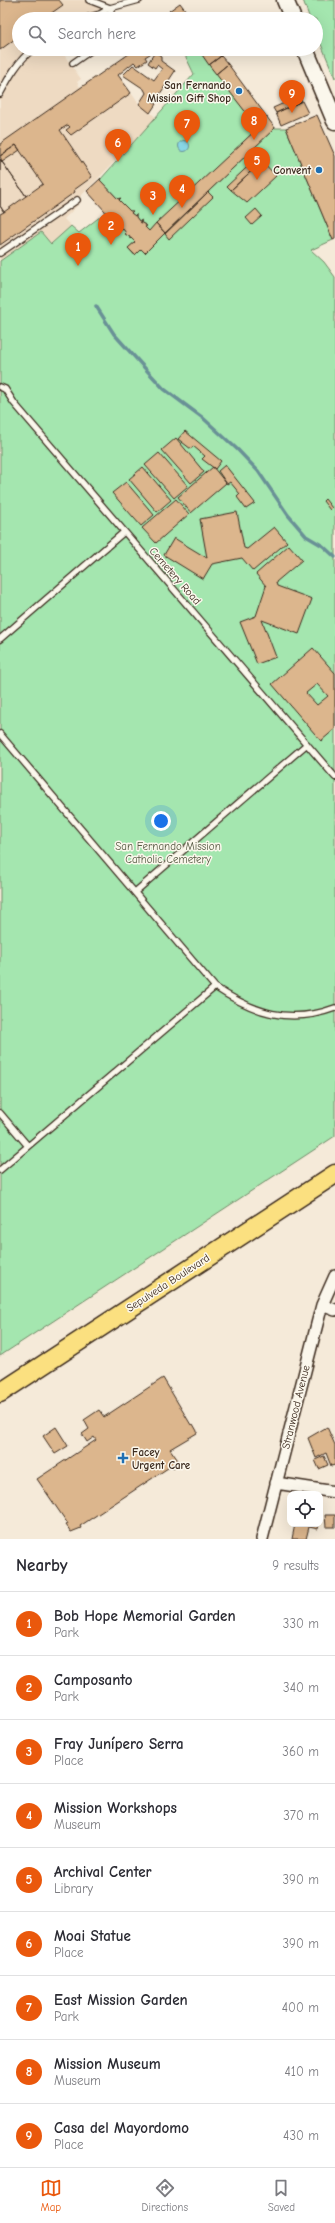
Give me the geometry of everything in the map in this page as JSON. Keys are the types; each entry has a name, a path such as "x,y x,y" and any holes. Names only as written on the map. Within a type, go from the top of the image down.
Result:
{"main road":[{"path":"285,0 290,12"},
{"path":"308,56 335,121"},
{"name":"Sepulveda Boulevard","path":"0,1392 335,1174"}],"street":[{"name":"Stranwood Avenue","path":"262,1539 322,1305 335,1276"},
{"path":"322,1305 335,1310"},
{"path":"276,1483 335,1492"}],"lane":[{"path":"89,0 110,8"},
{"path":"103,12 110,8 139,0"},
{"path":"110,8 111,12"},
{"path":"0,94 8,78 24,56"},
{"path":"73,63 83,56"},
{"path":"0,253 76,200"},
{"name":"Cemetery Road","path":"1,387 335,777"},
{"path":"0,639 124,532"},
{"path":"0,734 215,987 239,1003 264,1013 288,1016 314,1014 335,1008"},
{"path":"135,892 307,744"},
{"path":"0,1170 215,987"},
{"path":"0,1113 28,1146"}],"shaded area":[{"path":"0,0 101,0 100,12 12,12 12,56 65,56 81,79 77,82 80,87 112,66 139,104 157,118 78,199 81,202 64,219 71,226 51,244 41,233 0,261"}],"green space":[{"path":"303,0 335,0 335,78 323,49 323,12 307,12"},
{"path":"185,56 203,56 258,128 149,231 145,227 146,225 140,222 142,220 139,221 136,215 135,216 131,213 133,211 130,211 119,200 120,198 118,199 100,180 194,74"},
{"name":"San Fernando Mission Catholic Cemetery","path":"275,128 286,128 333,240 311,250 324,262 335,277 335,1136 0,1356 0,261 41,232 51,244 71,226 79,233 106,212 117,223 116,225 118,224 122,228 121,230 123,229 126,233 125,234 135,242 128,248 134,255 141,249 145,252"}],"water":[{"path":"184,140 188,142 190,146 188,150 184,152 180,150 178,146 180,142"}],"building":[{"path":"0,0 59,0 63,5 53,12 12,12 12,41 0,50"},
{"path":"180,3 187,12 170,12 169,11"},
{"path":"126,56 147,56 145,57 147,60 138,66 134,62 118,75 131,93 71,135 66,130 70,127 68,125 60,130 92,177 74,190 75,192 0,245 0,214 4,212 0,206 0,159 26,196 43,184 16,145 0,156 0,144"},
{"path":"152,56 161,56 161,61 175,71 154,103 156,104 150,113 139,104 146,93 144,89 123,75 133,65 154,80 162,69 157,65 155,68 148,63"},
{"path":"203,56 221,56 209,65"},
{"path":"221,56 228,64 216,74 209,65"},
{"path":"228,64 275,128 165,233 156,223 258,128 216,74"},
{"path":"300,96 302,101 276,113 273,108"},
{"path":"302,101 308,113 281,125 276,113"},
{"name":"Convent","path":"317,115 335,156 335,239 333,240 286,128"},
{"path":"16,145 20,150 2,162 0,156"},
{"path":"258,157 262,161 231,190 227,186"},
{"path":"0,159 26,196 4,212 0,206"},
{"path":"262,161 276,176 247,203 231,190"},
{"path":"101,178 100,180 118,199 121,198 119,200 130,211 133,211 131,213 135,216 136,214 139,221 142,221 140,222 147,226 145,227 149,231 156,223 165,233 145,253 141,249 135,255 128,248 135,242 125,234 126,233 123,229 121,230 122,228 116,224 117,223 106,212 105,213 105,211 87,191"},
{"path":"208,192 213,197 169,239 165,234"},
{"path":"256,209 262,216 252,225 246,218"},
{"path":"185,431 221,461 215,469 202,459 205,456 193,446 191,449 178,439"},
{"path":"176,438 204,472 191,483 162,450"},
{"path":"159,453 188,486 174,498 145,465"},
{"path":"225,465 255,503 246,509 237,497 240,494 230,482 227,484 218,471"},
{"path":"143,467 171,500 157,512 129,479"},
{"path":"213,467 226,483 191,513 178,497"},
{"path":"126,482 154,515 141,526 112,493"},
{"path":"176,499 189,514 156,543 142,528"},
{"path":"325,499 332,508 330,510 323,501"},
{"path":"237,512 244,548 247,549 274,527 287,542 253,571 242,558 212,564 203,579 164,555 174,538 207,558 200,519"},
{"path":"289,545 302,560 276,582 277,586 312,599 299,634 262,620 276,657 257,664 240,622 256,616 266,586 256,574"},
{"path":"313,648 335,673 335,729 321,741 272,684","holes":["317,684 328,696 317,705 306,693"]},
{"name":"Facey Urgent Care","path":"163,1378 191,1425 193,1424 197,1431 197,1433 170,1449 180,1463 173,1468 171,1466 80,1526 81,1528 71,1532 66,1525 68,1524 37,1479 96,1440 94,1437 87,1442 82,1434 89,1429 84,1420 99,1410 104,1417"},
{"path":"56,1427 68,1446 55,1454 43,1436"},
{"path":"327,1427 335,1445 335,1465 331,1466 326,1453 316,1458 308,1438"},
{"path":"324,1456 328,1465 319,1469 315,1460"},
{"path":"325,1515 335,1515 335,1527 326,1527"},
{"path":"294,1527 309,1527 306,1539 292,1539"}],"waterway":[{"path":"96,306 114,334 164,389 203,418 238,450 258,471 288,515 306,536 323,546 335,557"}],"place":[{"name":"San Fernando Mission Gift Shop","path":"239,91"},
{"name":"Casa del Mayordomo","path":"292,113"},
{"name":"Mission Museum","path":"254,140"},
{"name":"East Mission Garden","path":"187,143"},
{"name":"Moai Statue","path":"118,162"},
{"name":"Convent","path":"319,170"},
{"name":"Archival Center","path":"257,180"},
{"name":"Mission Workshops","path":"182,208"},
{"name":"Fray Junípero Serra","path":"153,215"},
{"name":"Camposanto","path":"111,245"},
{"name":"Bob Hope Memorial Garden","path":"78,266"},
{"name":"Facey Urgent Care","path":"123,1458"}]}
